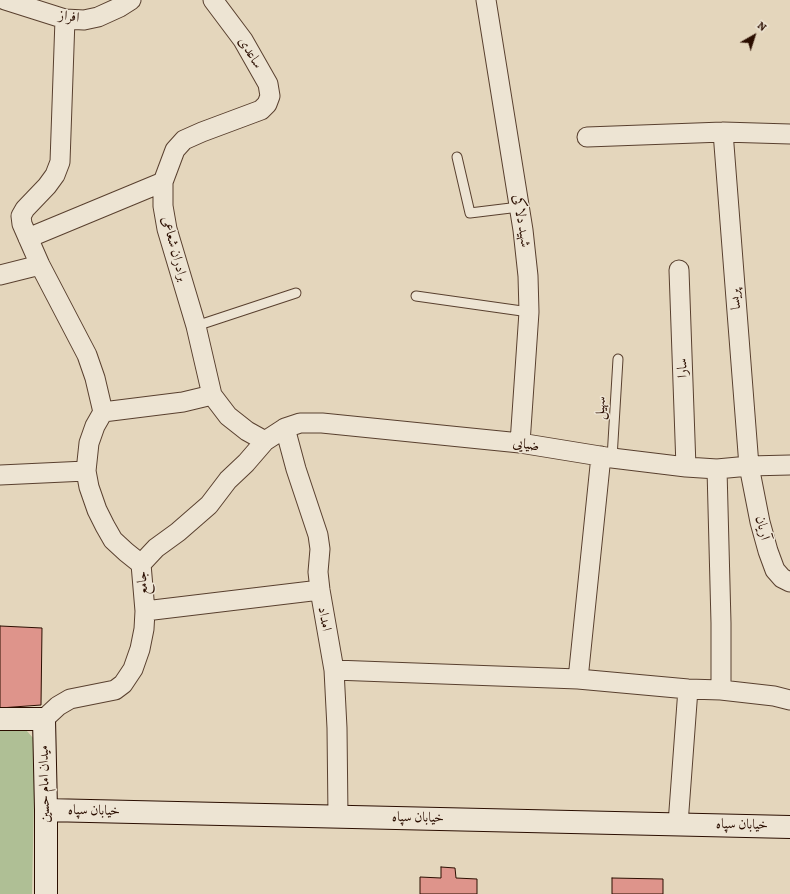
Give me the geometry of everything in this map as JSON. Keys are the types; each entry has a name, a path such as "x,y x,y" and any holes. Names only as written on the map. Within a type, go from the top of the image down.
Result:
{"street":[{"name":"افراز","path":"5,0 65,19 84,20 98,17 120,7 130,0"},
{"name":"ساعدی","path":"214,0 243,40 268,84 270,96 267,104 261,110"},
{"name":"شهید دلاکی","path":"486,0 519,207 528,276 529,312 520,444"},
{"path":"65,19 60,162 55,175 48,186 20,216 40,265 87,355 95,378 103,412 95,426 89,443 86,471 89,487 97,510 113,540 141,564"},
{"name":"برادران شعاعی","path":"212,395 196,326 167,229 163,206 163,182 175,150 184,140 261,110"},
{"path":"587,137 723,132 790,134"},
{"name":"پریسا","path":"723,132 750,466"},
{"path":"28,238 163,182"},
{"path":"0,275 40,265"},
{"name":"سارا","path":"679,270 686,467"},
{"path":"103,412 183,402 212,395 228,416 247,431 265,441"},
{"name":"ضیایی","path":"265,441 285,428 300,423 322,423 520,444 686,467 717,469 790,465"},
{"name":"امداد","path":"285,428 296,469 318,535 320,549 318,572 320,590 334,670 337,728 338,816"},
{"name":"جامع","path":"44,718 58,706 70,700 115,690 122,684 133,669 140,649 145,612 141,564 156,548 178,532 209,505 228,480 246,463 265,441"},
{"path":"578,679 606,457"},
{"name":"آریان","path":"750,466 760,522 768,551 775,570 782,578 790,582"},
{"path":"717,469 721,623 721,690"},
{"path":"0,475 86,471"},
{"path":"145,612 320,590"},
{"path":"334,670 578,679 688,689 721,690 774,696 790,700"},
{"path":"678,824 688,689"},
{"path":"0,719 44,718"},
{"name":"میدان امام حسین","path":"44,718 46,894"},
{"name":"خیابان سپاه","path":"46,810 790,827"}],"lane":[{"path":"457,157 470,213 519,207"},
{"path":"196,326 296,293"},
{"path":"416,296 529,312"},
{"name":"سهیل","path":"606,457 618,358"}],"green space":[{"path":"0,730 26,730 34,739 32,894 0,894"}],"building":[{"path":"0,626 42,628 41,705 0,708"},
{"path":"441,867 455,868 456,878 477,879 477,894 420,894 420,877 441,878"},
{"path":"612,878 663,879 663,894 612,894"}]}
